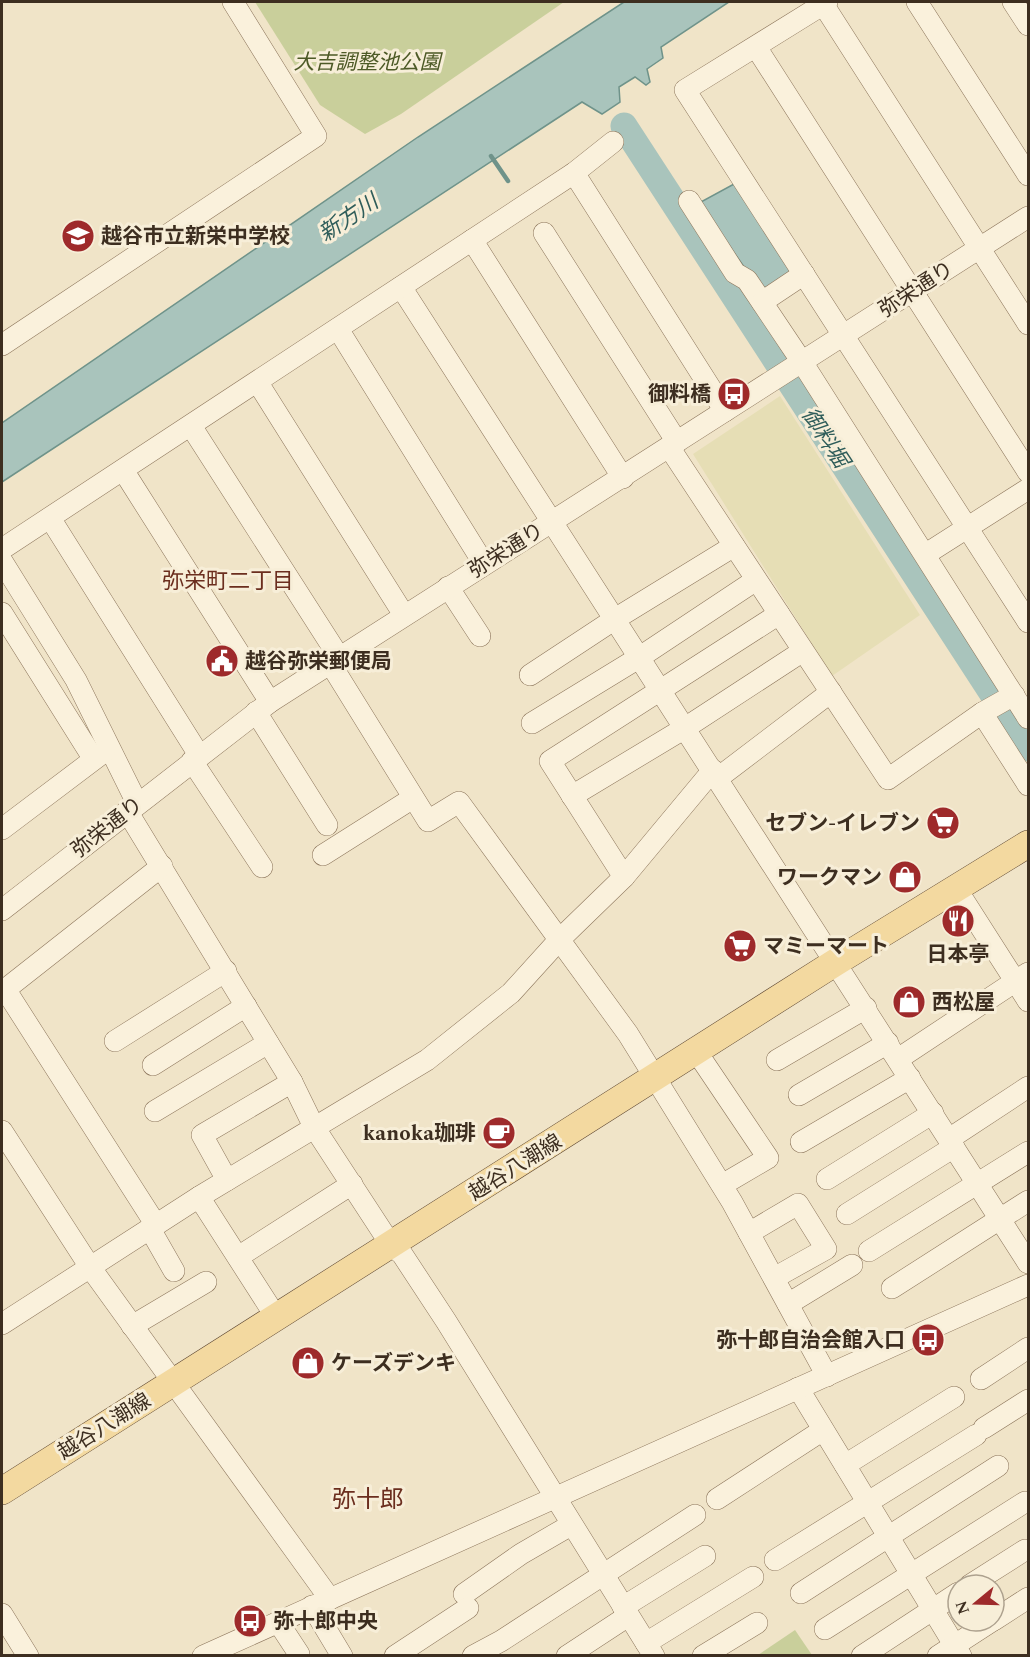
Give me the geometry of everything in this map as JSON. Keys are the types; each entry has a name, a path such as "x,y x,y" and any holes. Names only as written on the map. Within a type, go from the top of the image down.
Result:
{"main road":[{"name":"越谷八潮線","path":"2,1491 836,962 1029,844"}],"street":[{"path":"2,345 316,136 232,2"},
{"path":"917,2 1029,175"},
{"path":"1013,2 1029,25"},
{"path":"1029,324 825,3 685,90 1029,622"},
{"path":"756,47 1029,472"},
{"path":"2,549 258,383 574,173 613,142"},
{"path":"574,173 725,411"},
{"path":"689,201 735,273 747,280 762,302 799,364 926,554 1012,696 1029,718"},
{"name":"弥栄通り","path":"2,910 263,707 1029,217"},
{"path":"544,232 734,546 888,779 984,712 1012,696"},
{"path":"472,240 622,478"},
{"path":"762,302 804,274"},
{"path":"401,287 1029,1263"},
{"path":"2,361 47,329 69,300"},
{"path":"338,329 484,564"},
{"path":"258,383 404,615"},
{"path":"191,426 334,660 428,821 459,802 628,1034 722,1185 827,1376"},
{"path":"123,470 263,707 327,825"},
{"path":"926,554 1029,489"},
{"path":"50,518 262,867"},
{"path":"530,675 615,619 734,546"},
{"path":"2,561 49,633 102,748 162,866 292,1082 314,1127 391,1245 402,1254 439,1311 650,1649 753,1577"},
{"path":"532,723 640,657 756,580"},
{"path":"448,587 480,636"},
{"path":"2,613 102,748"},
{"path":"624,877 550,761 779,614"},
{"path":"572,796 685,728 803,651"},
{"path":"3,1320 90,1268 199,1197 427,1060 511,993 559,940 624,877 715,774 831,692"},
{"path":"984,712 1029,785"},
{"path":"2,829 102,748"},
{"path":"323,855 413,798"},
{"path":"162,866 3,990 153,1227 174,1271"},
{"path":"957,890 1022,977 1029,1001"},
{"path":"115,1041 226,971"},
{"path":"798,1095 893,1051 1022,977"},
{"path":"153,1065 246,1006"},
{"path":"777,1060 866,1008"},
{"path":"155,1111 268,1043"},
{"path":"696,1052 768,1158 722,1185"},
{"path":"801,1142 910,1078"},
{"path":"227,1180 202,1135 292,1082"},
{"path":"847,1214 1029,1088"},
{"path":"827,1179 933,1113"},
{"path":"2,1131 90,1268 173,1382 321,1603 342,1656"},
{"path":"869,1251 1029,1152"},
{"path":"238,1257 352,1184"},
{"path":"199,1197 276,1317"},
{"path":"892,1288 1029,1201"},
{"path":"749,1233 798,1204 826,1250 774,1278"},
{"path":"788,1304 852,1264"},
{"path":"132,1326 206,1281"},
{"path":"212,1654 553,1497 1029,1285"},
{"path":"981,1379 1029,1348"},
{"path":"798,1388 932,1609 951,1652 976,1633"},
{"path":"845,1465 954,1397"},
{"path":"776,1560 1029,1400"},
{"path":"717,1499 824,1430"},
{"path":"801,1593 998,1466"},
{"path":"825,1629 1025,1502"},
{"path":"473,1656 505,1648 603,1576 695,1515"},
{"path":"395,1656 466,1601 521,1554 571,1525"},
{"path":"989,1573 1025,1550"},
{"path":"567,1656 626,1611 705,1556"},
{"path":"1006,1612 1029,1598"},
{"path":"862,1656 946,1600"},
{"path":"2,1614 28,1656"},
{"path":"278,1622 299,1654 297,1656"},
{"path":"703,1656 757,1623"}],"shaded area":[{"path":"780,396 920,615 832,676 693,454"}],"green space":[{"name":"大吉調整池公園","path":"255,2 564,2 401,114 365,134 320,105"},
{"path":"795,1630 812,1655 758,1655"}],"water":[{"name":"新方川","path":"624,2 729,2 661,47 663,58 647,69 650,82 646,85 635,77 619,87 620,102 602,114 582,102 2,482 2,423 418,137"},
{"path":"734,184 796,277 766,298 699,203"}],"waterway":[{"name":"御料堀","path":"624,126 1028,748"},
{"path":"491,156 508,181"}],"place":[{"name":"越谷市立新栄中学校","path":"78,236"},
{"name":"御料橋","path":"734,394"},
{"name":"越谷弥栄郵便局","path":"222,661"},
{"name":"セブン-イレブン","path":"943,823"},
{"name":"ワークマン","path":"905,877"},
{"name":"日本亭","path":"958,921"},
{"name":"マミーマート","path":"740,946"},
{"name":"西松屋","path":"909,1002"},
{"name":"kanoka珈琲","path":"499,1133"},
{"name":"弥十郎自治会館入口","path":"928,1340"},
{"name":"ケーズデンキ","path":"308,1363"},
{"name":"弥十郎中央","path":"250,1621"}],"district":[{"name":"弥栄町二丁目","path":"228,580"},
{"name":"弥十郎","path":"368,1499"}]}
